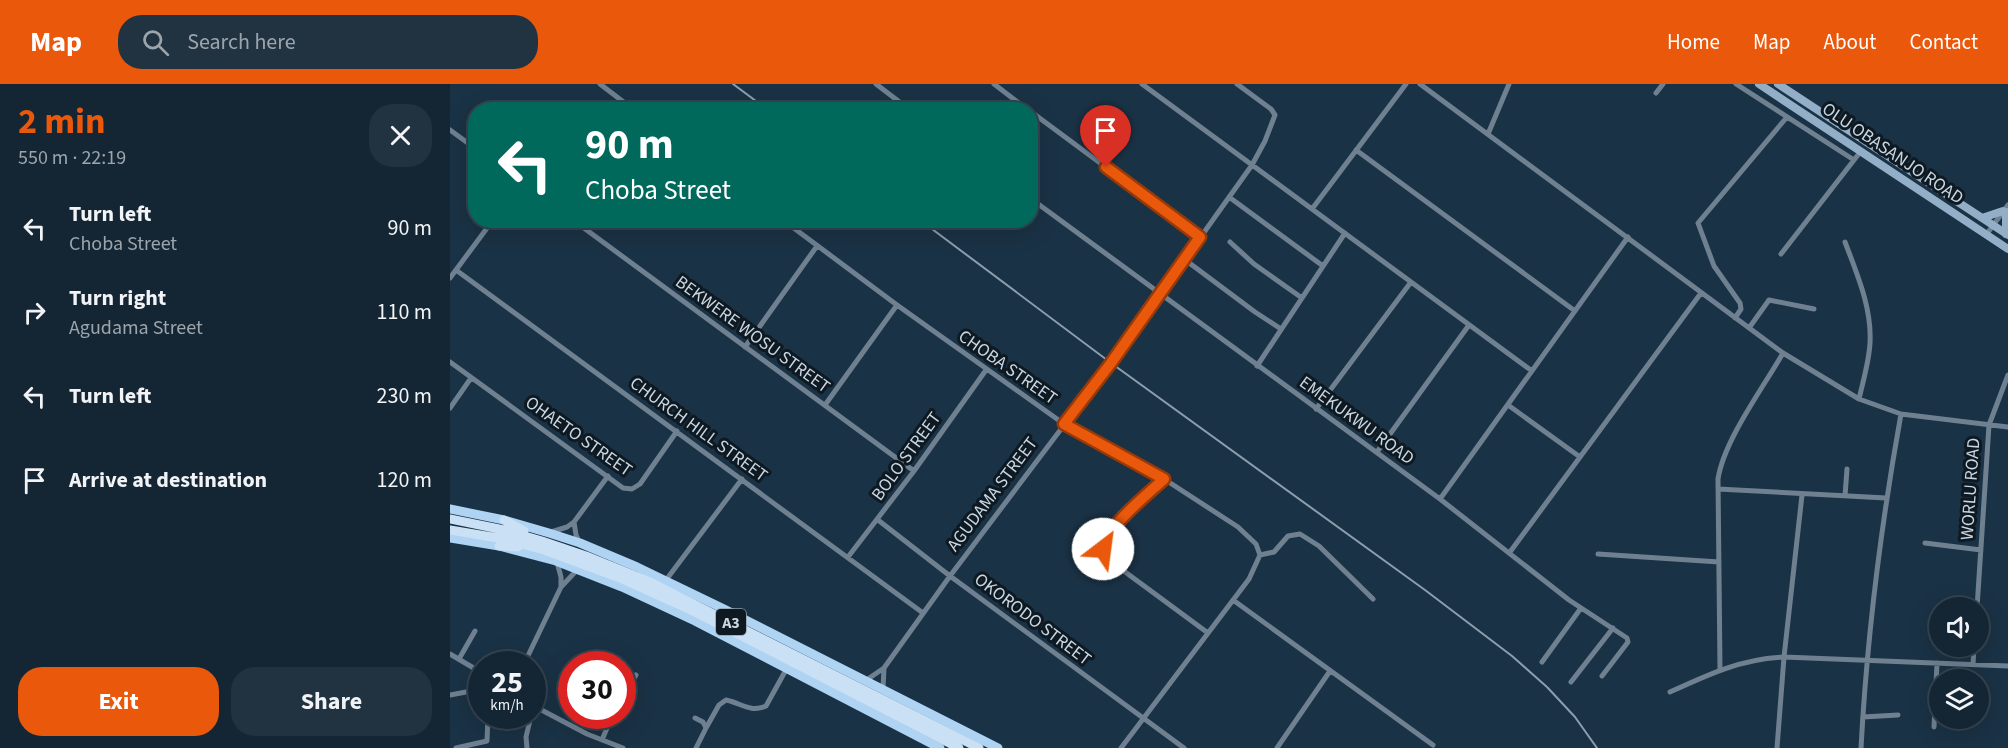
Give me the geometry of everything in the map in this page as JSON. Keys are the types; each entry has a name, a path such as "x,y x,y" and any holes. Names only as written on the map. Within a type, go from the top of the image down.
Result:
{"highway":[{"name":"A3","path":"450,519 504,530 542,541 650,582 914,720 959,748"},
{"path":"504,520 542,541"},
{"name":"A3","path":"451,533 504,539 679,604 914,720 979,748"},
{"path":"499,546 515,546 559,558"}],"main road":[{"name":"OLU OBASANJO ROAD","path":"1759,84 2008,249"},
{"name":"OLU OBASANJO ROAD","path":"1779,84 2007,235"},
{"path":"1982,218 2006,209 2007,235"},
{"path":"450,509 504,520 580,543 666,580 998,748"},
{"path":"451,533 499,546"},
{"path":"559,558 578,569 660,603 787,668 927,745 940,748"}],"street":[{"path":"600,84 624,102"},
{"path":"876,84 900,102"},
{"path":"994,84 1018,102"},
{"path":"1142,84 1532,371"},
{"name":"AGUDAMA STREET","path":"884,668 950,576 1111,363 1252,165 1275,115 1271,109 1237,84"},
{"path":"1312,209 1406,84"},
{"path":"1420,84 1783,353 1859,399 1901,414 2008,427"},
{"path":"1488,134 1509,84"},
{"path":"1656,93 1663,84"},
{"path":"1736,84 1854,160"},
{"path":"1038,117 1200,237"},
{"path":"1735,318 1741,309 1740,303 1714,266 1698,223 1787,117"},
{"path":"450,130 468,142"},
{"path":"1356,150 1575,310"},
{"path":"1781,254 1861,151"},
{"path":"1229,197 1323,266"},
{"name":"EMEKUKWU ROAD","path":"1038,204 1377,452 1581,608 1613,628"},
{"path":"1988,236 2006,209"},
{"path":"450,278 487,228"},
{"name":"BEKWERE WOSU STREET","path":"584,228 914,471"},
{"name":"CHOBA STREET","path":"793,228 986,370 1064,424 1164,479 1238,527 1256,544 1260,555"},
{"path":"1257,366 1345,233"},
{"path":"1440,499 1628,237"},
{"path":"1230,242 1254,264 1302,298"},
{"path":"1845,242 1862,287 1869,322 1870,343 1859,399"},
{"path":"745,347 817,246"},
{"path":"1184,259 1281,329"},
{"name":"CHURCH HILL STREET","path":"456,270 923,613"},
{"path":"1316,409 1411,282"},
{"path":"1510,552 1701,293"},
{"path":"1749,328 1769,300 1814,309"},
{"path":"825,405 897,305"},
{"path":"1377,452 1469,324"},
{"path":"1720,669 1718,489 1720,464 1783,353"},
{"name":"OHAETO STREET","path":"450,363 623,488 632,489 640,484 678,431"},
{"name":"BOLO STREET","path":"848,557 878,520 986,370"},
{"name":"WORLU ROAD","path":"1978,597 1989,425 2008,375"},
{"path":"450,408 471,378"},
{"path":"1508,405 1580,457"},
{"path":"1861,748 1866,661 1886,498 1901,414"},
{"path":"1845,496 1847,469"},
{"path":"549,533 559,531 574,522 608,476"},
{"path":"666,580 742,479"},
{"path":"1164,479 1115,527 1103,549 1113,563 1208,633"},
{"path":"1718,489 1886,498"},
{"path":"1777,748 1784,657 1802,495"},
{"name":"OKORODO STREET","path":"878,520 950,576 1184,748"},
{"path":"574,522 580,543"},
{"path":"1121,748 1249,579 1260,555 1274,552 1288,536 1300,534 1319,546 1373,599"},
{"path":"1925,543 1981,550"},
{"path":"1598,554 1719,562"},
{"path":"559,558 561,587"},
{"path":"530,651 561,587 578,569"},
{"path":"1233,600 1432,745"},
{"path":"1542,662 1581,608"},
{"path":"1571,682 1613,628 1627,638 1628,642 1602,676"},
{"path":"459,659 475,632"},
{"path":"450,654 468,664"},
{"path":"1972,665 1973,657"},
{"path":"1670,692 1720,669 1761,658 2008,666"},
{"path":"1937,663 1937,669"},
{"path":"696,748 719,705 726,700 747,708 755,709 766,706 787,668"},
{"path":"865,681 884,668"},
{"path":"883,690 884,668"},
{"path":"1277,748 1330,671"},
{"path":"450,695 468,692"},
{"path":"546,713 623,748"},
{"path":"1863,717 1898,715"},
{"path":"694,718 703,722 706,728"},
{"path":"456,748 487,741 487,729"},
{"path":"527,748 528,729"},
{"path":"602,740 607,729"}],"railway":[{"path":"733,84 757,102"},
{"path":"931,228 1111,363 1425,590 1512,656 1547,687 1575,717 1597,748"}],"route":[{"path":"1103,549 1103,544 1115,527 1164,479 1064,424 1111,363 1200,237 1106,167"}]}
